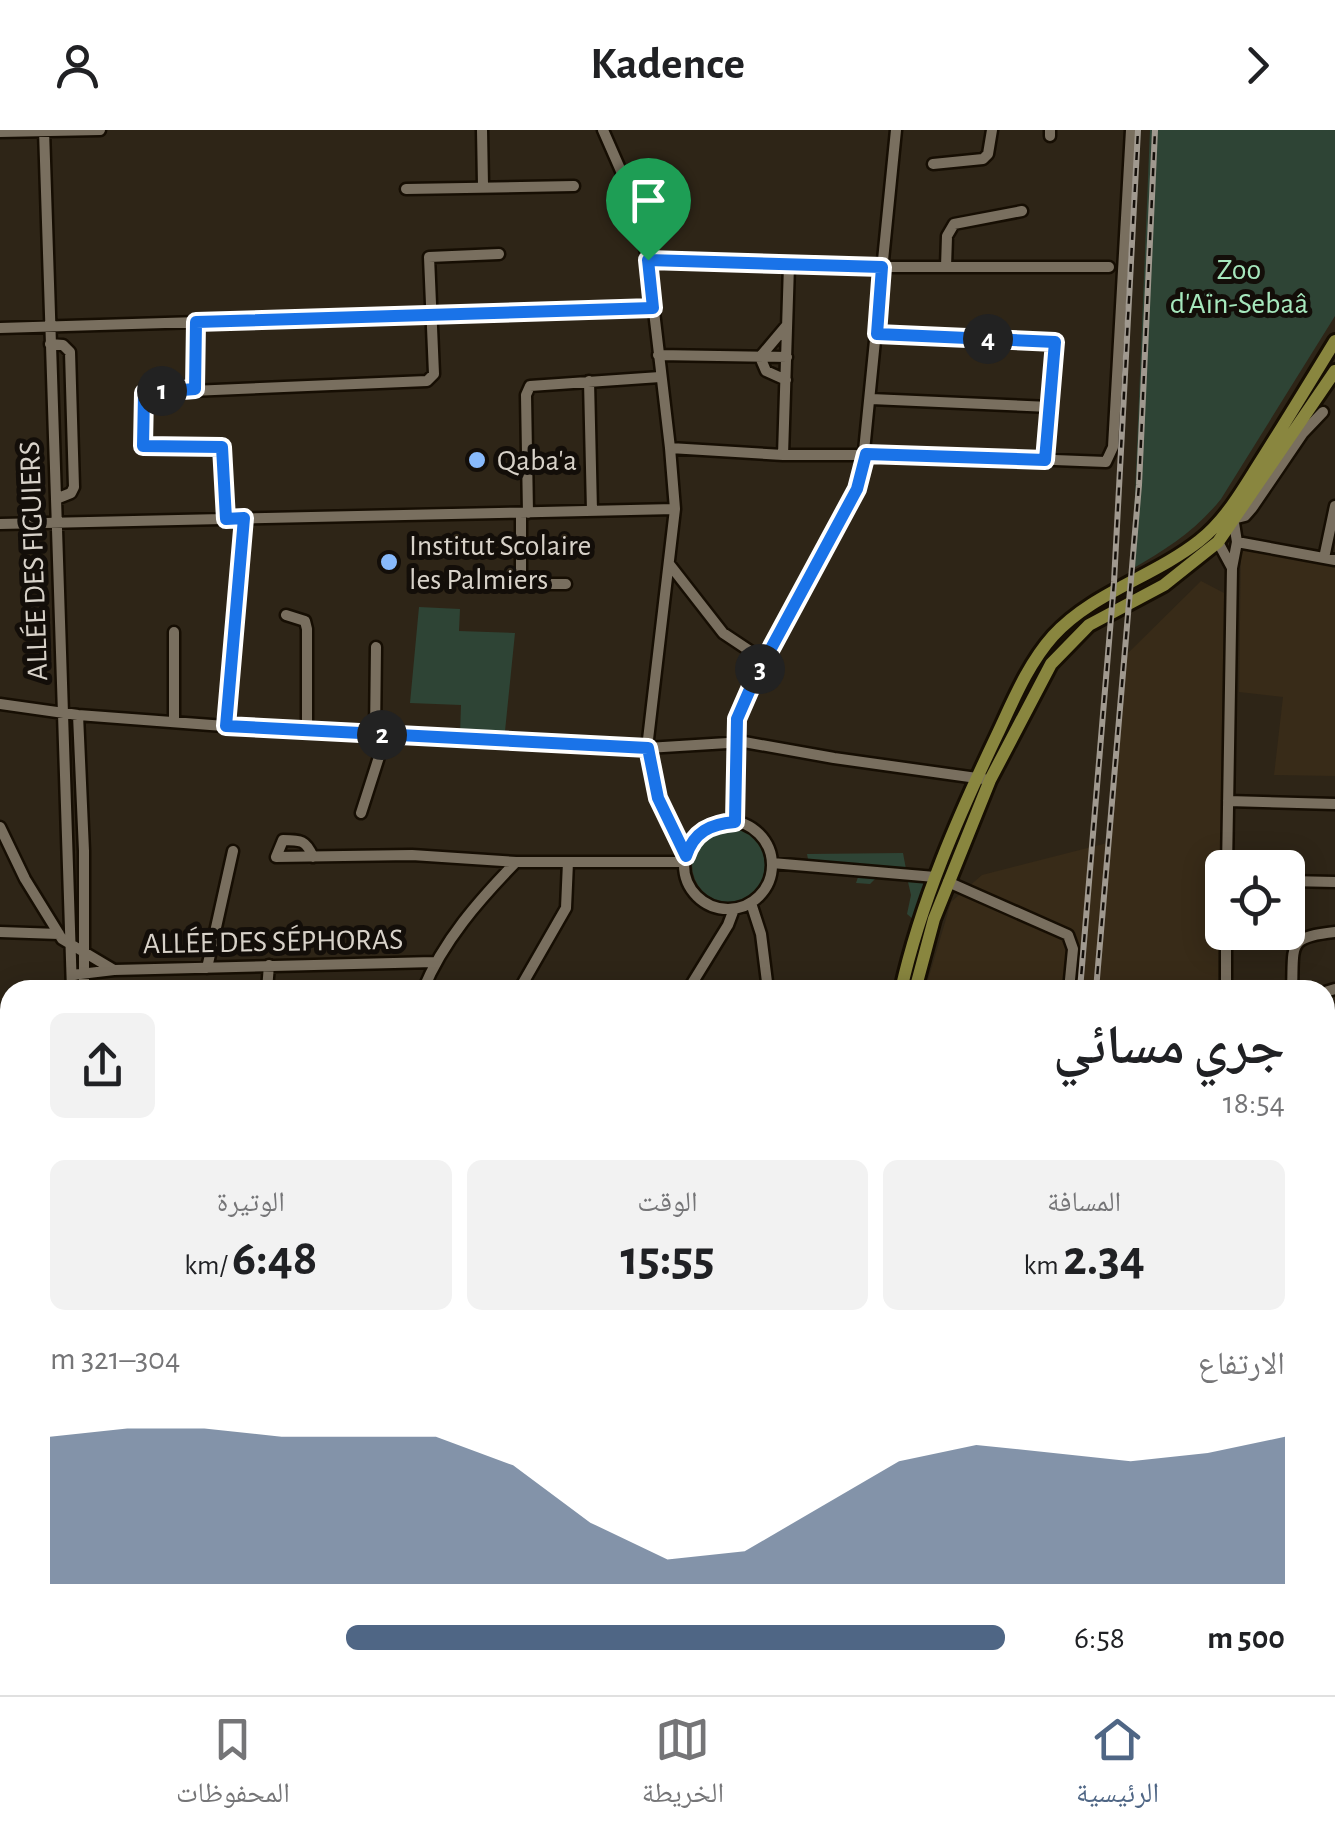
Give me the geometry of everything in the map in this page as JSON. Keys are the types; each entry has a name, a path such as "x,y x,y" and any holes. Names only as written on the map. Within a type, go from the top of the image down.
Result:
{"main road":[{"path":"1307,402 1335,341"},
{"path":"983,779 1067,644 1100,618 1164,585 1218,542 1235,521 1335,350"},
{"path":"903,980 919,920 942,880 1024,680 1046,644 1086,608 1169,562 1212,530 1335,369"},
{"path":"917,980 942,880"}],"street":[{"path":"0,132 100,130"},
{"path":"482,130 483,185"},
{"path":"603,130 628,186 648,260 670,448 674,509 670,565 650,702 648,748 658,798 685,860 686,875 698,898 709,905 734,909 751,903 763,892 772,863 770,851 757,831 735,822 714,824 697,834 685,860"},
{"path":"735,822 737,719 857,489 866,454 896,130"},
{"path":"932,164 983,159 988,154 992,130"},
{"path":"670,448 1103,463 1112,454 1131,130"},
{"name":"ALLÉE DES FIGUIERS","path":"44,131 72,934 78,949"},
{"path":"406,188 574,186"},
{"path":"946,267 946,236 954,224 1022,211"},
{"path":"226,519 222,447 143,446 144,393 427,380 434,374 429,258 499,254"},
{"path":"648,260 882,267 1109,267"},
{"path":"783,454 789,265"},
{"path":"0,328 653,308"},
{"path":"195,389 196,322"},
{"path":"760,357 788,324"},
{"path":"877,334 1055,342 1045,460"},
{"path":"50,344 64,345 70,352 73,418 74,487 71,493 56,499"},
{"path":"658,355 787,357"},
{"path":"760,357 766,371 786,380"},
{"path":"566,584 534,584 522,577 527,390 536,383 660,377"},
{"path":"590,381 592,512"},
{"path":"871,399 1050,407"},
{"path":"1307,402 1335,415"},
{"path":"1227,850 1235,521 1246,516 1303,433 1323,412"},
{"path":"1237,542 1329,559 1335,506"},
{"path":"0,524 674,509"},
{"path":"226,726 244,518"},
{"path":"1218,542 1232,568"},
{"path":"670,565 723,633 765,661"},
{"path":"286,615 305,621 307,630 307,732"},
{"path":"174,632 174,721"},
{"path":"361,813 380,735 376,647"},
{"path":"0,704 78,715 307,732 648,748 734,741 983,779"},
{"name":"ALLÉE DES FIGUIERS","path":"76,980 78,715"},
{"path":"1228,800 1335,804"},
{"name":"ALLÉE DES SÉPHORAS","path":"0,827 58,934 114,970"},
{"path":"672,828 697,834"},
{"path":"207,968 233,850"},
{"path":"313,857 412,856 516,862 685,860"},
{"path":"427,980 434,962 484,894 516,862"},
{"path":"525,980 566,908 568,862"},
{"path":"772,863 942,880 1068,935 1073,948 1071,980"},
{"path":"1305,881 1335,882"},
{"path":"751,903 761,934 767,980"},
{"path":"694,980 728,926 734,909"},
{"path":"0,932 72,934"},
{"path":"1293,980 1298,941 1306,935 1335,932"},
{"path":"1226,950 1226,980"},
{"name":"ALLÉE DES SÉPHORAS","path":"78,976 114,970 434,962"},
{"path":"267,980 269,965"},
{"name":"ALLÉE DES FIGUIERS","path":"78,976 80,980"}],"shaded area":[{"path":"1241,550 1335,566 1335,776 1274,775 1283,697 1239,692"},
{"path":"1201,581 1224,593 1220,850 1205,850 1205,950 1219,950 1218,980 928,980 951,902 982,875 1111,842 1124,657"}],"green space":[{"name":"Zoo d'Aïn-Sebaâ","path":"1150,130 1335,130 1335,316 1221,499 1180,538 1132,569"},
{"path":"419,607 460,609 459,631 515,633 504,741 460,736 461,705 410,703"},
{"path":"730,827 757,838 768,865 757,892 730,903 703,892 692,865 703,838"},
{"path":"903,853 906,869 809,864 807,854"},
{"path":"859,874 929,880 914,920 907,914 911,895 908,882 876,878 870,884 856,883"}],"railway":[{"path":"1081,980 1114,582 1138,130"},
{"path":"1097,980 1139,485 1155,130"}],"place":[{"name":"Qaba'a","path":"477,460"},
{"name":"Institut Scolaire les Palmiers","path":"389,562"}],"route":[{"path":"648,260 882,267 877,334 1055,342 1045,460 866,454 857,489 737,719 735,822 714,824 697,834 686,856 658,798 648,748 226,726 244,518 226,519 222,447 143,446 144,393 195,389 196,322 653,308 648,260"}]}
